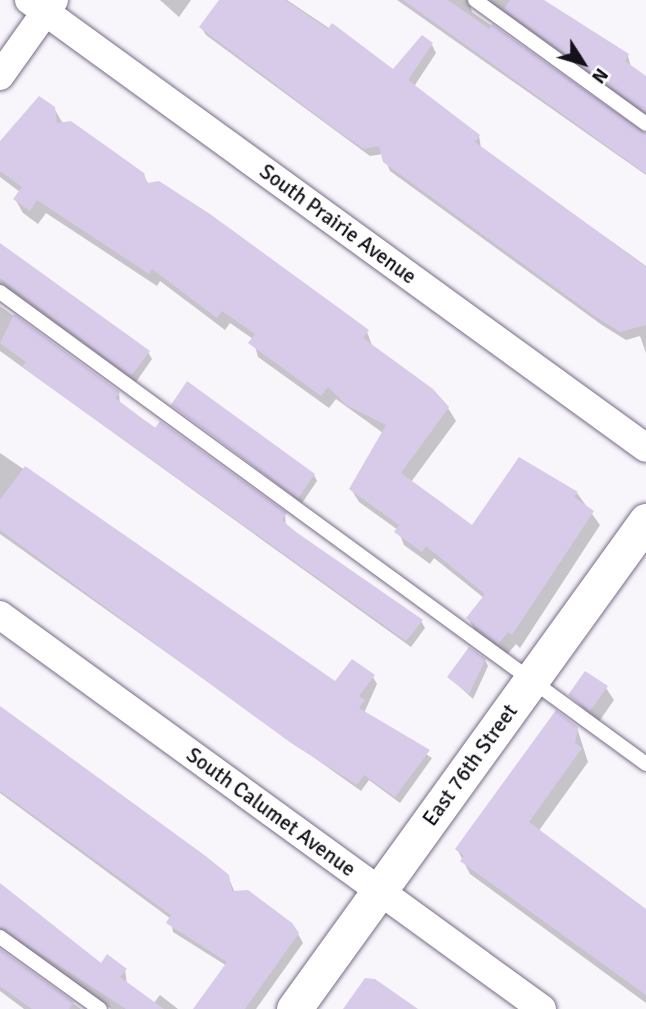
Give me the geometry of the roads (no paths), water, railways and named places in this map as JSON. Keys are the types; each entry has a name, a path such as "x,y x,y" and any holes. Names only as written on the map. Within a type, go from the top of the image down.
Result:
{"street":[{"path":"0,76 43,4"},
{"name":"South Prairie Avenue","path":"43,4 646,448"},
{"name":"East 76th Street","path":"294,1009 646,521"},
{"name":"South Calumet Avenue","path":"0,615 542,1009"}],"lane":[{"path":"475,0 646,124"},
{"path":"0,292 646,764"},
{"path":"0,936 100,1009"}]}
